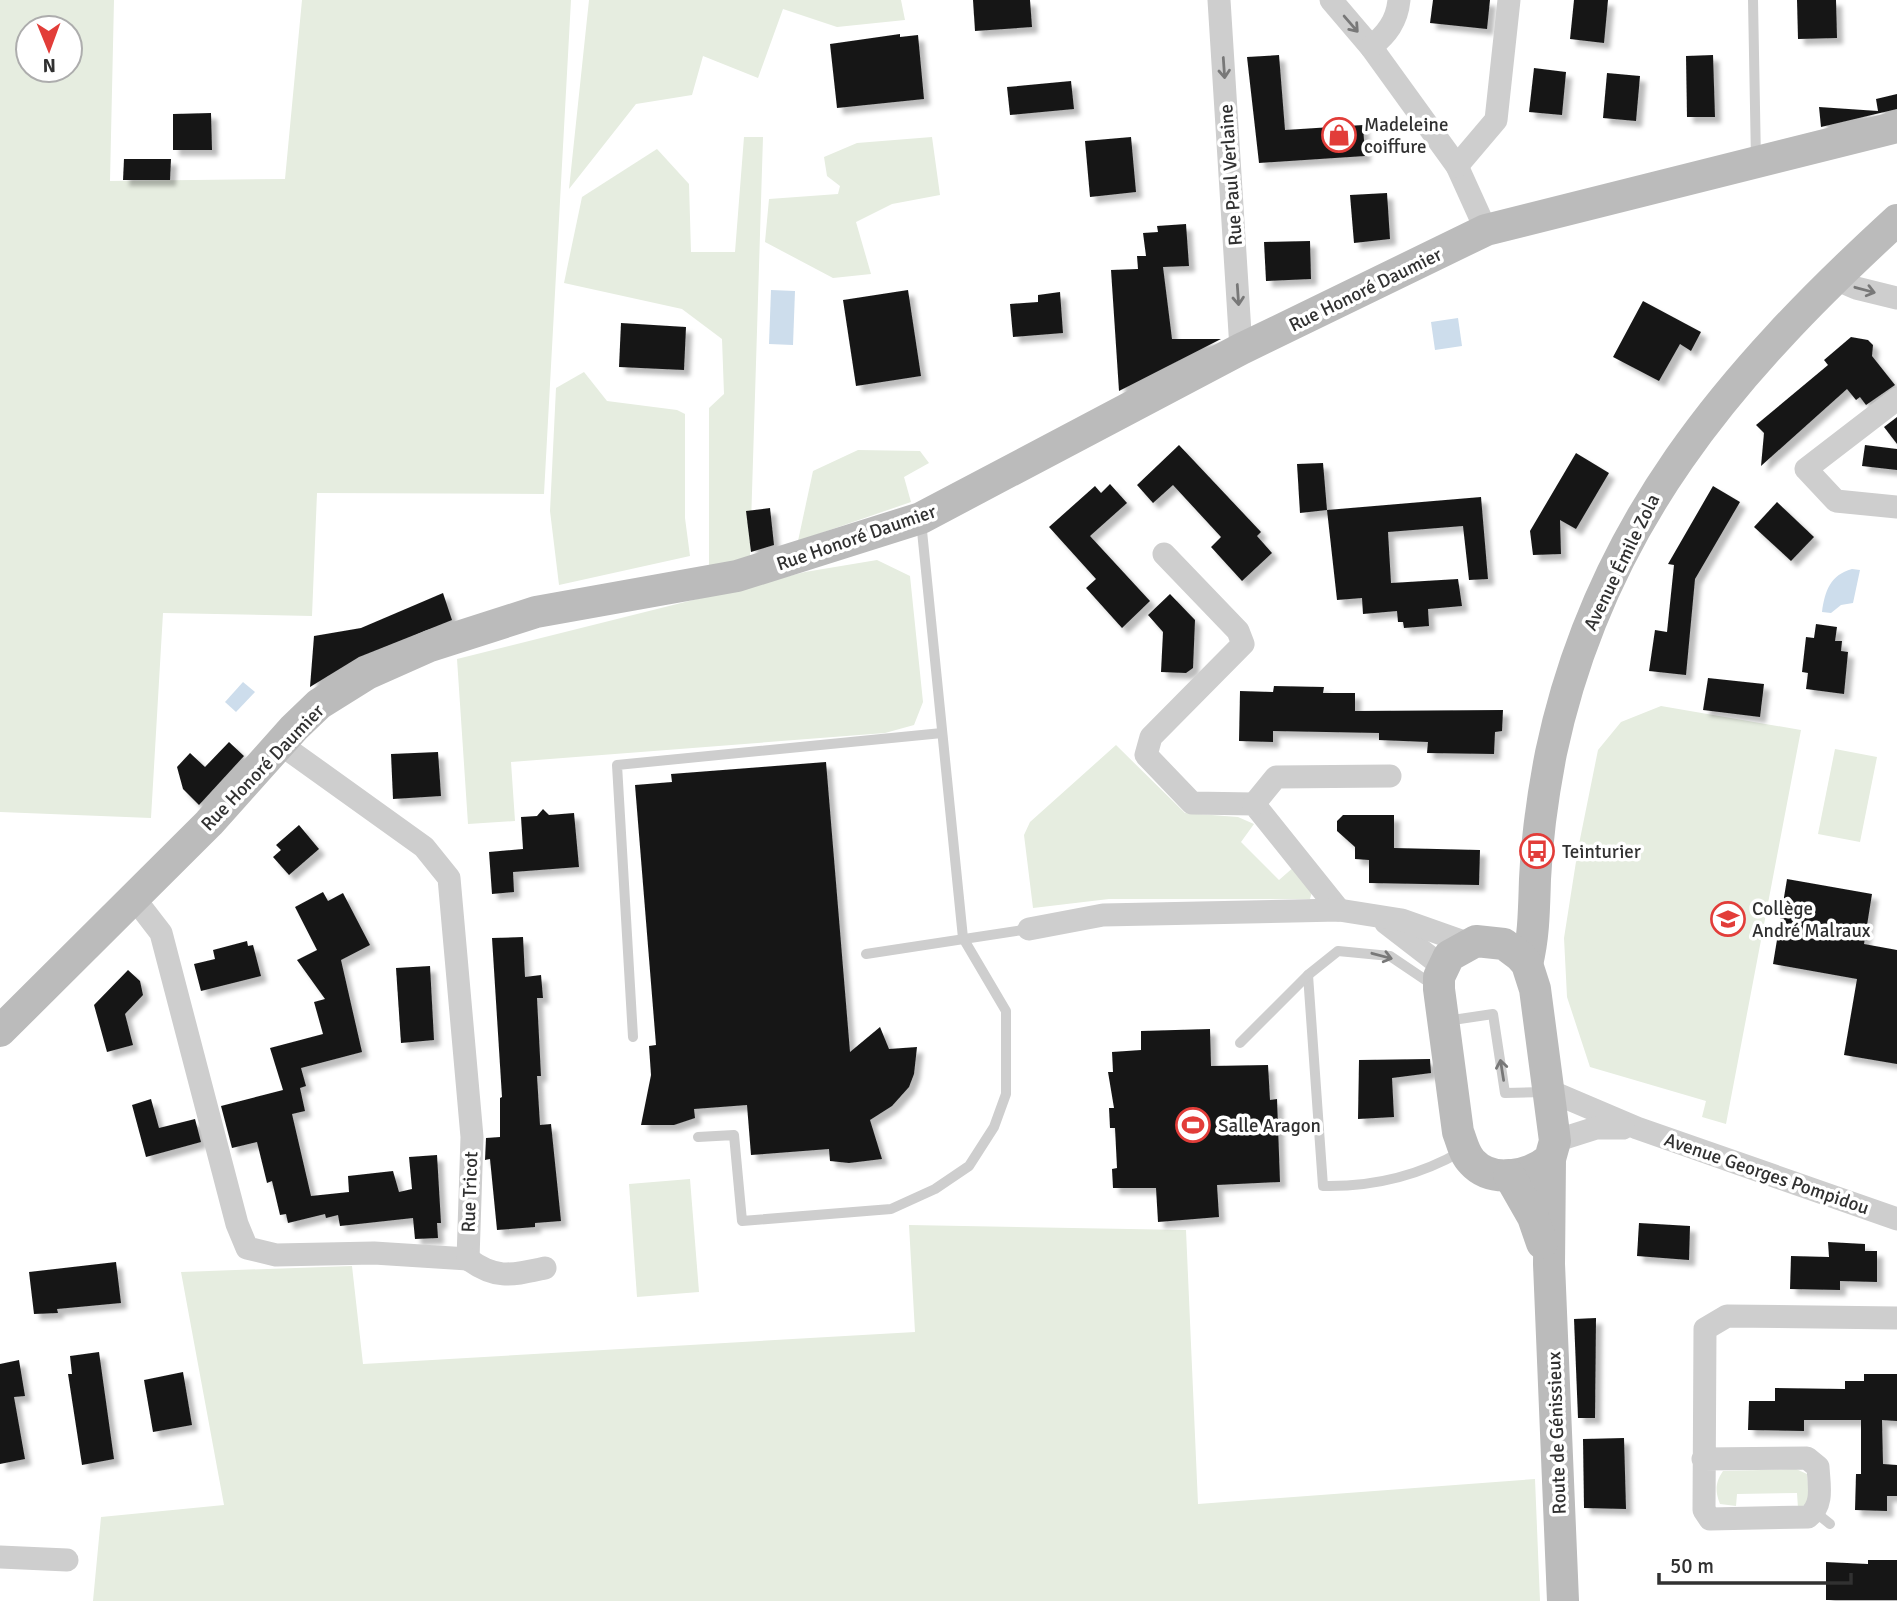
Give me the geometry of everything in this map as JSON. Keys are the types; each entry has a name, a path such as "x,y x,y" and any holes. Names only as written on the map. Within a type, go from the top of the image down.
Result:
{"street":[{"name":"Rue Paul Verlaine","path":"1219,0 1241,349"},
{"path":"1331,0 1371,47 1457,166 1486,230"},
{"path":"1371,47 1384,36 1398,15 1399,0"},
{"path":"1457,166 1496,120 1509,0"},
{"name":"Rue Honoré Daumier","path":"0,1031 209,823 279,743 319,704 367,674 429,646 563,606 737,576 920,518 1241,349 1486,230 1891,130"},
{"name":"Avenue Émile Zola","path":"1534,907 1546,789 1565,690 1591,620 1640,516 1661,481 1725,397 1833,278 1897,220"},
{"path":"1833,278 1856,288 1897,298"},
{"path":"1897,399 1806,469 1836,501 1897,507"},
{"path":"1164,554 1238,631 1243,644 1151,737 1146,755 1192,803 1254,804"},
{"name":"Rue Tricot","path":"134,898 161,933 238,1228 247,1248 276,1255 374,1253 468,1259 472,1137 449,878 424,847 279,743"},
{"path":"1254,804 1276,777 1390,776"},
{"path":"1254,804 1339,910"},
{"path":"1534,907 1507,933 1449,956 1441,978 1443,1021 1458,1132 1464,1150 1473,1164 1492,1174 1529,1172 1552,1150"},
{"name":"Route de Génissieux","path":"1534,907 1527,964 1535,989 1550,1091 1552,1150 1549,1264 1563,1601"},
{"path":"1029,929 1102,915 1339,910 1402,920 1479,943 1504,944 1527,964"},
{"path":"1377,918 1398,930 1441,978"},
{"name":"Avenue Georges Pompidou","path":"1550,1091 1637,1128 1897,1219"},
{"name":"Avenue Georges Pompidou","path":"1552,1150 1597,1128 1637,1128"},
{"name":"Route de Génissieux","path":"1509,1175 1533,1217 1549,1264"},
{"path":"468,1259 485,1272 509,1275 545,1268"},
{"path":"1703,1459 1807,1458 1818,1467 1822,1518 1710,1519 1704,1510 1703,1459 1705,1329 1727,1316 1897,1318"},
{"path":"0,1557 67,1560"}],"lane":[{"path":"1753,0 1756,163"},
{"path":"698,1137 734,1135 742,1222 891,1209 935,1189 969,1166 994,1127 1006,1094 1006,1011 962,938 920,518"},
{"path":"633,1037 617,765 942,733"},
{"path":"866,954 1029,929"},
{"path":"1240,1043 1308,975 1338,951 1390,956 1441,978"},
{"path":"1308,975 1323,1186 1361,1187 1420,1171 1464,1150"},
{"path":"1443,1021 1493,1014 1505,1093 1550,1091"}],"shaded area":[{"path":"0,0 114,0 110,181 285,179 302,0 571,0 544,494 317,493 312,616 163,613 151,818 0,812"},
{"path":"589,0 901,0 905,20 837,27 783,9 758,78 703,56 692,95 636,104 569,189"},
{"path":"744,137 763,137 750,557 709,567 709,408 724,394 722,339 682,309 564,283 582,197 657,149 689,184 691,252 735,252"},
{"path":"932,137 940,195 892,204 856,222 871,274 833,278 765,242 769,199 838,194 840,186 827,176 824,157 857,143"},
{"path":"584,372 607,401 677,410 685,414 685,518 690,556 559,585 550,511 556,388"},
{"path":"858,450 920,451 929,463 904,477 911,502 798,541 813,471"},
{"path":"877,560 910,576 923,702 914,725 885,733 511,762 515,821 468,824 457,659 805,572"},
{"path":"1661,706 1801,730 1726,1124 1702,1117 1706,1101 1590,1067 1567,997 1564,938 1598,750 1621,722"},
{"path":"1116,745 1185,813 1238,817 1254,824 1241,842 1279,880 1295,866 1313,888 1310,899 1109,899 1033,908 1024,835 1030,822"},
{"path":"1835,749 1877,757 1860,842 1818,834"},
{"path":"690,1179 699,1292 637,1297 629,1184"},
{"path":"909,1225 1186,1230 1198,1504 1535,1479 1540,1601 93,1601 101,1517 224,1505 181,1272 352,1266 363,1364 915,1332"},
{"path":"1796,1469 1807,1474 1810,1503 1798,1508 1797,1493 1737,1494 1736,1506 1720,1504 1717,1487 1723,1471"}],"water":[{"path":"771,290 795,291 793,345 769,344"},
{"path":"1458,318 1462,346 1435,350 1431,322"},
{"path":"1852,569 1860,570 1853,603 1841,605 1831,613 1822,612 1830,585 1838,575"},
{"path":"243,682 255,692 236,712 225,702"}],"building":[{"path":"973,0 1030,0 1032,27 975,31"},
{"path":"1433,0 1490,0 1487,29 1430,23"},
{"path":"1574,0 1608,0 1604,43 1570,39"},
{"path":"1797,0 1836,0 1837,38 1798,39"},
{"path":"900,34 900,37 918,35 924,99 837,108 830,44"},
{"path":"1279,55 1285,130 1363,125 1365,156 1259,163 1247,57"},
{"path":"1713,55 1715,117 1687,117 1686,56"},
{"path":"1534,68 1566,72 1562,115 1529,112"},
{"path":"1607,73 1640,76 1636,121 1603,118"},
{"path":"1071,81 1074,109 1010,115 1007,87"},
{"path":"1897,94 1897,109 1821,127 1819,107 1878,111 1876,99"},
{"path":"211,113 212,150 173,150 173,114"},
{"path":"1131,137 1136,192 1090,197 1085,141"},
{"path":"124,159 171,159 170,180 123,180"},
{"path":"1387,193 1390,239 1354,243 1350,195"},
{"path":"1186,224 1189,266 1163,267 1172,339 1221,339 1119,391 1111,270 1138,269 1137,256 1146,256 1143,233 1158,232 1157,226"},
{"path":"1310,241 1311,279 1266,281 1264,242"},
{"path":"908,290 921,376 856,386 843,300"},
{"path":"1060,292 1063,333 1013,337 1010,304 1038,302 1038,295"},
{"path":"1643,301 1701,332 1691,351 1680,344 1659,381 1613,357"},
{"path":"621,323 686,327 684,370 619,367"},
{"path":"1851,337 1868,340 1873,345 1872,356 1895,385 1866,405 1860,397 1856,400 1847,389 1761,466 1764,433 1756,425 1828,365 1824,360"},
{"path":"1897,417 1897,444 1884,427"},
{"path":"1179,445 1261,532 1257,536 1272,553 1242,581 1211,547 1221,537 1173,485 1153,503 1137,485"},
{"path":"1865,445 1897,449 1897,470 1862,466"},
{"path":"1576,453 1609,473 1576,529 1560,520 1561,554 1533,555 1530,531"},
{"path":"1323,463 1327,510 1300,513 1297,464"},
{"path":"1110,484 1127,503 1090,536 1150,601 1122,628 1086,588 1096,579 1049,527 1095,486 1101,493"},
{"path":"1713,486 1740,502 1695,579 1686,675 1649,671 1655,630 1667,632 1674,565 1668,564"},
{"path":"1481,497 1488,579 1469,580 1463,526 1388,532 1391,583 1458,579 1462,606 1428,609 1429,626 1404,628 1403,622 1398,622 1397,611 1363,614 1362,598 1337,600 1327,510"},
{"path":"1777,502 1814,537 1791,561 1754,527"},
{"path":"770,508 774,545 751,552 746,511"},
{"path":"443,593 452,620 359,657 310,687 314,636 361,628"},
{"path":"1170,594 1195,620 1193,668 1186,673 1161,672 1163,632 1148,615"},
{"path":"1816,624 1837,627 1835,641 1842,641 1841,651 1848,652 1844,694 1806,689 1808,673 1802,672 1806,637 1814,638"},
{"path":"1708,678 1764,684 1760,717 1703,710"},
{"path":"1274,686 1324,687 1323,693 1355,693 1355,711 1503,710 1502,731 1495,732 1494,754 1427,753 1428,742 1379,740 1379,733 1273,731 1273,742 1239,741 1240,691 1273,692"},
{"path":"229,742 244,756 199,805 183,789 177,767 190,753 205,767"},
{"path":"438,752 441,796 393,799 391,754"},
{"path":"826,762 850,1052 880,1027 889,1049 917,1047 914,1074 909,1087 892,1106 870,1120 882,1159 849,1163 830,1161 829,1149 751,1155 747,1105 694,1109 695,1118 674,1125 641,1125 651,1075 649,1046 656,1045 635,785 672,782 671,774"},
{"path":"543,809 549,815 574,813 579,867 513,872 514,892 492,894 489,852 523,849 521,817 537,816"},
{"path":"1343,815 1394,815 1394,848 1480,850 1479,885 1369,883 1369,860 1355,859 1355,847 1337,831 1337,821"},
{"path":"299,825 319,849 289,875 273,857 281,850 276,845"},
{"path":"1787,879 1872,894 1864,944 1897,950 1897,1064 1844,1055 1857,979 1773,964"},
{"path":"323,892 328,901 343,893 370,945 341,960 362,1052 301,1068 306,1086 300,1088 305,1111 292,1114 311,1196 349,1192 348,1176 393,1171 399,1192 412,1189 409,1157 437,1155 441,1223 437,1223 438,1238 415,1239 413,1218 340,1226 338,1215 326,1218 325,1214 288,1223 286,1214 280,1215 272,1181 267,1183 257,1142 232,1148 221,1106 283,1090 270,1048 323,1034 314,1002 325,999 297,960 317,950 295,907"},
{"path":"523,937 525,977 541,975 543,998 537,998 541,1076 537,1076 540,1125 551,1124 561,1221 535,1223 535,1227 497,1230 490,1159 485,1160 486,1138 500,1137 502,1097 492,938"},
{"path":"247,941 248,946 253,945 261,976 201,991 194,964 215,959 213,950"},
{"path":"430,966 434,1040 401,1043 396,968"},
{"path":"128,970 140,981 143,995 125,1014 133,1045 107,1052 94,1005"},
{"name":"Salle Aragon","path":"1210,1029 1211,1066 1268,1065 1270,1100 1277,1099 1280,1182 1217,1185 1219,1217 1158,1222 1156,1188 1113,1188 1112,1169 1117,1168 1115,1128 1110,1128 1109,1108 1114,1108 1108,1072 1113,1072 1112,1052 1141,1050 1141,1031"},
{"path":"1430,1059 1431,1073 1392,1078 1394,1117 1358,1119 1359,1060"},
{"path":"151,1099 159,1128 195,1119 201,1142 146,1157 132,1105"},
{"path":"1639,1223 1690,1226 1689,1260 1637,1256"},
{"path":"1828,1242 1865,1244 1865,1251 1877,1251 1877,1282 1840,1281 1840,1290 1790,1289 1791,1256 1829,1257"},
{"path":"116,1262 121,1303 34,1314 29,1272"},
{"path":"1596,1318 1595,1418 1578,1418 1574,1319"},
{"path":"99,1352 114,1459 82,1465 68,1374 72,1374 70,1356"},
{"path":"19,1360 25,1396 14,1397 25,1459 0,1464 0,1364"},
{"path":"183,1372 192,1425 153,1432 144,1380"},
{"path":"1864,1374 1897,1374 1897,1421 1882,1420 1883,1464 1897,1465 1897,1496 1887,1496 1887,1511 1855,1510 1856,1474 1861,1474 1861,1420 1804,1420 1804,1431 1748,1430 1749,1401 1775,1401 1775,1388 1845,1389 1845,1381 1864,1381"},
{"path":"1624,1438 1626,1509 1584,1508 1583,1439"},
{"path":"1868,1560 1897,1560 1897,1600 1826,1600 1826,1562 1868,1564"}],"place":[{"name":"Madeleine coiffure","path":"1339,135"},
{"name":"Teinturier","path":"1537,851"},
{"name":"Collège André Malraux","path":"1728,919"},
{"name":"Salle Aragon","path":"1193,1125"}]}
